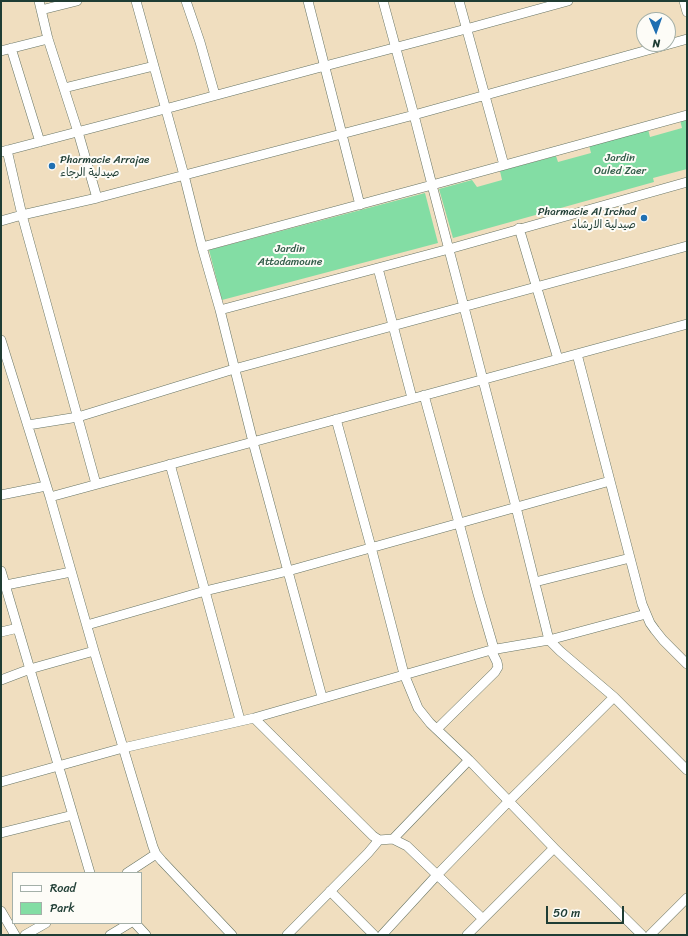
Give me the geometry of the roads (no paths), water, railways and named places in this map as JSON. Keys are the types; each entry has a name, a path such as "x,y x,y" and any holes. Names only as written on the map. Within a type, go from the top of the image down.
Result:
{"street":[{"path":"77,1 40,6 48,39 78,132 96,198"},
{"path":"136,1 220,310 252,442 322,698"},
{"path":"186,1 200,42 215,95"},
{"path":"308,1 360,205"},
{"path":"383,1 550,640 560,651 614,697 687,770"},
{"path":"459,1 504,165"},
{"path":"96,484 4,151 396,48 568,1"},
{"path":"684,1 687,12"},
{"path":"1,51 48,39"},
{"path":"1,221 343,134 687,39"},
{"path":"11,48 40,142"},
{"path":"64,88 154,66"},
{"path":"202,247 687,115"},
{"path":"220,310 449,249 519,228 687,182"},
{"path":"519,228 558,359"},
{"path":"28,425 78,417 234,369 687,246"},
{"path":"378,268 412,398"},
{"path":"50,497 687,324"},
{"path":"1,340 3,353 28,425 50,497 94,651 153,847 156,854 162,861 232,935"},
{"path":"577,354 642,604 650,623 663,640 687,664"},
{"path":"424,395 492,650 498,667 495,672 437,729"},
{"path":"336,419 404,674 418,708 424,716 554,848 642,935"},
{"path":"170,464 240,720"},
{"path":"87,625 205,591 288,571 610,481"},
{"path":"1,495 46,486"},
{"path":"535,582 630,558"},
{"path":"1,570 3,586 18,628 90,872"},
{"path":"3,586 71,572"},
{"path":"1,782 123,748 254,718 492,650 550,640 646,614"},
{"path":"1,632 18,628"},
{"path":"1,680 30,669 94,651"},
{"path":"382,935 437,875 509,801 614,697"},
{"path":"254,718 373,836 379,840 393,839 407,846 482,919"},
{"path":"393,839 469,760"},
{"path":"1,833 73,815"},
{"path":"287,935 379,840"},
{"path":"467,935 554,848"},
{"path":"129,872 156,854"},
{"path":"330,891 374,935"},
{"path":"650,935 687,898"},
{"path":"1,911 15,935"},
{"path":"25,935 44,924"},
{"path":"110,935 128,924"},
{"path":"136,924 146,935"}],"place":[{"name":"Pharmacie Arrajae صيدلية الرجاء","path":"52,166"},
{"name":"Pharmacie Al Irchad صيدلية الارشاد","path":"644,218"}],"park label":[{"name":"Jardin Ouled Zaer","path":"620,164"},
{"name":"Jardin Attadamoune","path":"290,255"}]}
